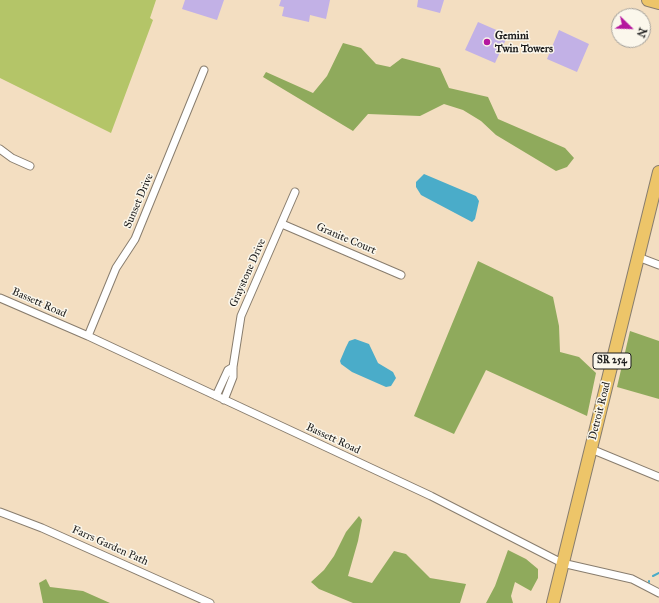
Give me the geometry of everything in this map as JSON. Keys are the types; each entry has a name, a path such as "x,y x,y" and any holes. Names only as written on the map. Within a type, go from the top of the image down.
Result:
{"main road":[{"name":"Detroit Road","path":"553,603 659,172"}],"street":[{"name":"Sunset Drive","path":"88,336 116,268 135,239 204,70"},
{"path":"0,149 12,158 30,166"},
{"name":"Graystone Drive","path":"224,400 233,377 232,367 241,316 295,192"},
{"name":"Granite Court","path":"282,224 402,275"},
{"path":"638,258 659,265"},
{"name":"Bassett Road","path":"0,298 88,336 431,496 562,563 632,579 659,592"},
{"name":"Graystone Drive","path":"216,396 228,370 232,367"},
{"path":"591,449 659,477"},
{"name":"Farrs Garden Path","path":"0,512 42,528 210,603"}],"green space":[{"path":"0,0 156,0 150,18 153,20 111,133 0,78"},
{"path":"343,43 361,48 376,64 390,67 402,58 440,68 449,88 488,97 498,119 565,148 574,158 567,167 556,171 496,135 481,121 463,110 444,104 420,116 368,114 353,131 263,77 266,72 313,93 327,76"},
{"path":"478,261 553,297 559,326 560,352 579,357 596,373 587,416 486,370 454,434 414,416"},
{"path":"630,331 659,341 659,399 617,387"},
{"path":"359,516 362,520 358,541 348,576 372,583 394,551 406,554 430,578 466,584 460,603 353,603 319,589 311,582 324,570 334,556 346,532"},
{"path":"508,550 526,559 538,569 538,578 531,591 515,582 511,596 513,603 486,603 495,586"},
{"path":"46,579 50,587 83,591 110,603 43,603 39,583"}],"water":[{"path":"424,174 476,196 479,201 475,219 472,222 421,195 416,187 416,182"},
{"path":"355,339 369,344 378,363 393,372 396,378 391,386 386,387 352,372 341,364 340,361 349,341"}],"building":[{"path":"185,0 224,0 217,20 182,9"},
{"path":"281,0 330,0 326,19 310,15 309,22 282,16 284,7 279,6"},
{"path":"418,0 444,0 440,13 417,7"},
{"name":"Gemini Twin Towers","path":"478,22 508,35 495,63 465,50"},
{"name":"Gemini Twin Towers","path":"559,30 589,44 577,72 547,59"}],"waterway":[{"path":"653,576 659,573"}],"place":[{"name":"Gemini Twin Towers","path":"487,42"}]}
